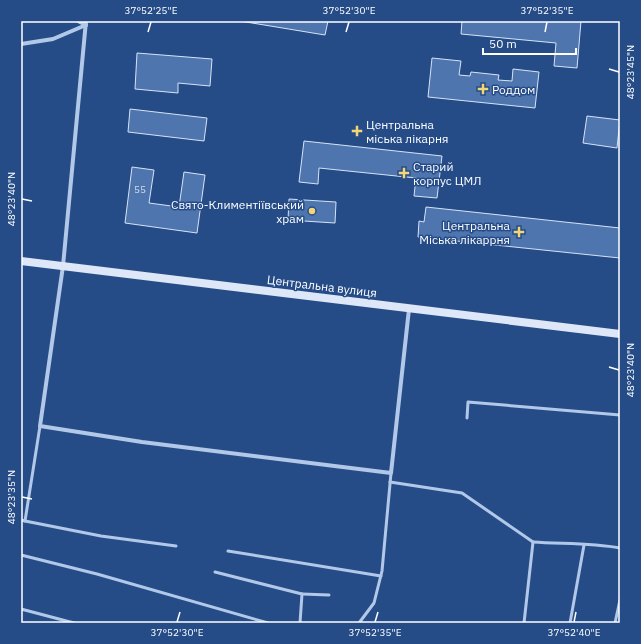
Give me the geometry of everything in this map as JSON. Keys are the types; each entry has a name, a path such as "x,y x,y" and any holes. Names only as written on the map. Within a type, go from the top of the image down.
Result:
{"main road":[{"name":"Центральна вулиця","path":"21,261 620,334"}],"street":[{"path":"78,21 86,23"},
{"path":"21,44 53,39 86,23"},
{"path":"86,23 62,266 40,426 142,442 391,473 409,309"}],"lane":[{"path":"467,418 468,402 620,415"},
{"path":"40,426 23,520 101,536 176,546"},
{"path":"359,623 374,603 381,576 391,473"},
{"path":"390,482 462,493 533,542 584,545 593,544 620,548"},
{"path":"524,623 533,542"},
{"path":"570,623 584,545"},
{"path":"228,551 381,576"},
{"path":"21,556 97,574 268,623"},
{"path":"215,572 302,594 329,595"},
{"path":"300,623 302,594"},
{"path":"615,623 620,600"},
{"path":"21,609 74,623"}],"building":[{"path":"240,21 328,21 325,35"},
{"path":"462,21 581,21 577,68 554,66 556,43 461,34"},
{"path":"137,53 212,59 210,86 178,83 178,93 135,89"},
{"name":"Роддом","path":"432,58 461,61 459,75 470,76 471,72 499,75 498,80 512,81 513,69 539,72 535,108 428,97"},
{"path":"130,109 207,118 204,141 128,132"},
{"path":"587,116 620,120 617,148 583,143"},
{"name":"Старий корпус ЦМЛ","path":"304,141 442,156 437,198 414,196 416,178 319,168 318,184 299,182"},
{"path":"132,167 154,170 149,203 179,207 184,172 205,175 197,233 125,223"},
{"name":"Свято-Климентіївський храм","path":"289,199 336,202 335,223 288,220"},
{"name":"Центральна Міська лікаррня","path":"426,207 620,228 620,258 418,237 419,221 424,222"}],"place":[{"name":"Роддом","path":"483,89"},
{"name":"Центральна міська лікарня","path":"357,131"},
{"name":"Старий корпус ЦМЛ","path":"404,173"},
{"name":"Свято-Климентіївський храм","path":"312,211"},
{"name":"Центральна Міська лікаррня","path":"519,232"}]}
